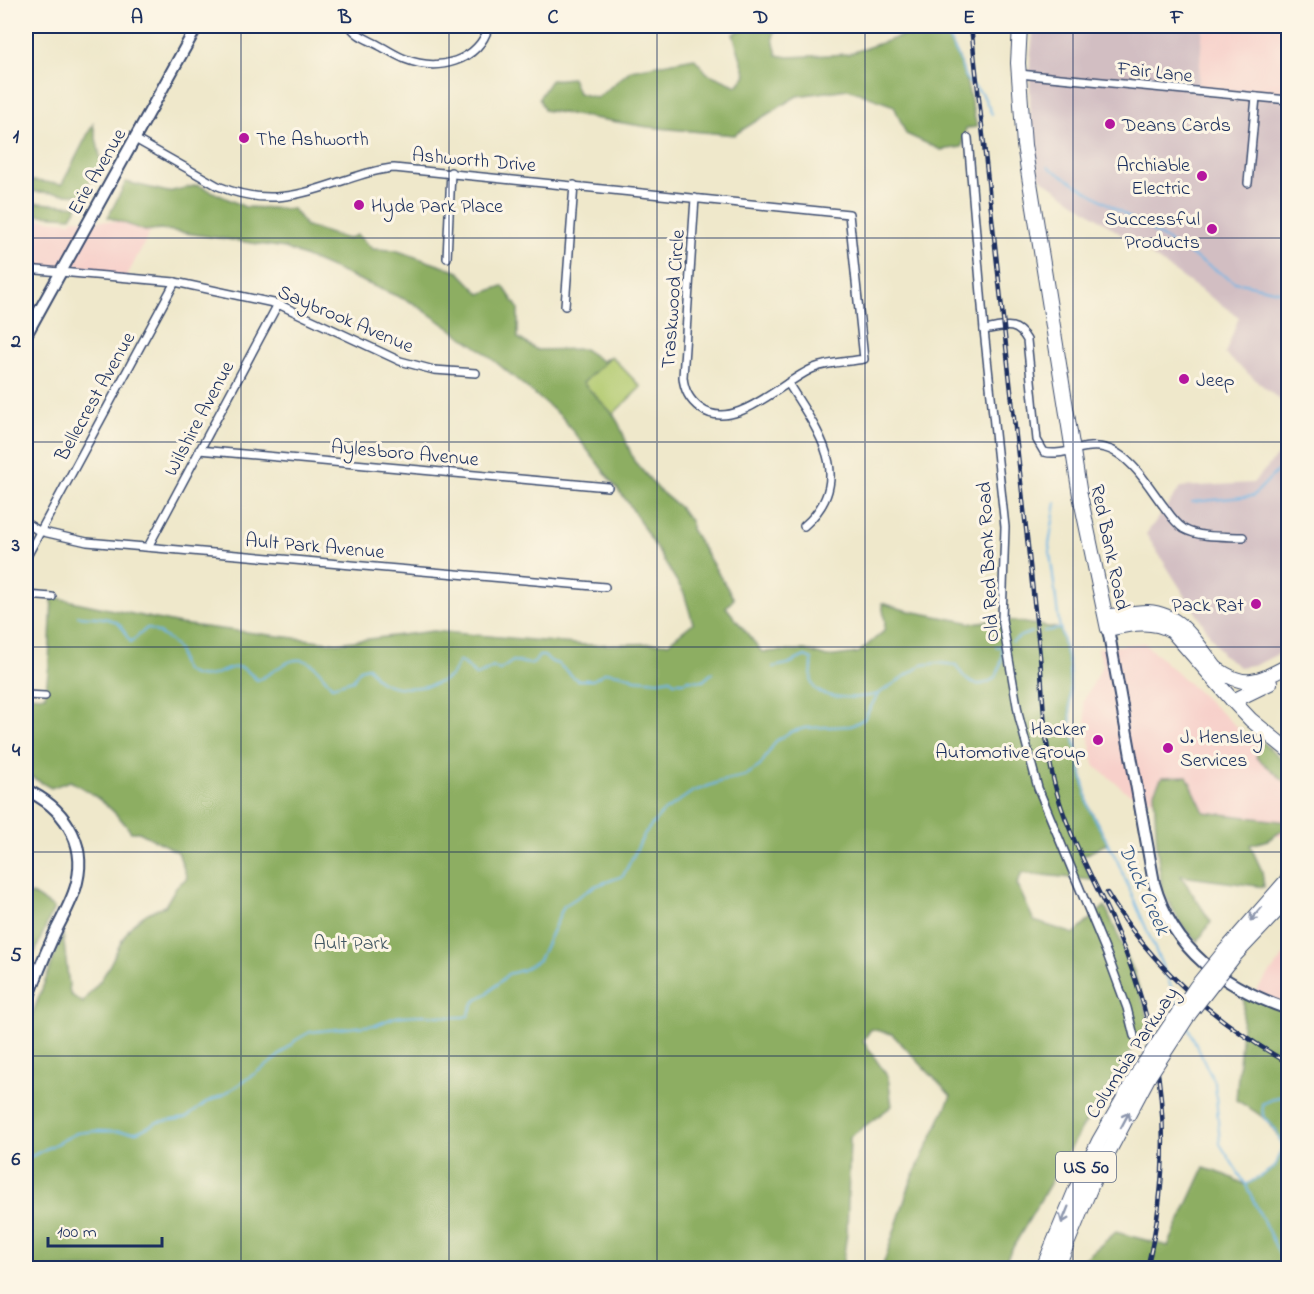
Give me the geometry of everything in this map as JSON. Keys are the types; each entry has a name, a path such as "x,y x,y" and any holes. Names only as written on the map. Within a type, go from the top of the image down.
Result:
{"highway":[{"name":"Red Bank Road","path":"1020,26 1019,74 1024,145 1080,495 1107,623"},
{"path":"1107,623 1147,612 1169,617 1185,629 1251,720 1288,750"},
{"path":"1107,623 1150,623 1162,625 1172,631 1237,699 1288,741"},
{"path":"1215,668 1236,681 1248,682 1261,679 1288,666"},
{"path":"1237,699 1288,674"},
{"name":"Columbia Parkway","path":"1230,953 1288,879"},
{"name":"Columbia Parkway","path":"1043,1269 1098,1140 1145,1073 1196,987 1288,899"},
{"name":"Columbia Parkway","path":"1057,1269 1094,1179 1145,1073"}],"street":[{"name":"Erie Avenue","path":"26,335 197,26"},
{"path":"350,26 356,33 406,59 427,64 445,64 466,58 479,44 489,26"},
{"name":"Fair Lane","path":"1019,74 1288,100"},
{"path":"1248,183 1256,98"},
{"name":"Old Red Bank Road","path":"968,138 984,330 1005,527 1003,625 1019,717 1033,771 1048,814 1066,852 1079,894 1127,1008 1134,1036"},
{"name":"Ashworth Drive","path":"135,139 218,186 259,198 281,198 302,194 384,169 451,172 826,211"},
{"path":"447,258 451,172"},
{"path":"566,306 574,185"},
{"name":"Traskwood Circle","path":"695,198 683,376 686,390 693,402 704,411 714,415 728,416 741,412 805,373 824,365 864,359 849,214 826,211"},
{"name":"Saybrook Avenue","path":"26,269 175,282 279,304 400,361 434,370 476,373"},
{"name":"Bellecrest Avenue","path":"26,558 175,282"},
{"name":"Wilshire Avenue","path":"148,547 279,304"},
{"path":"984,330 1015,327 1022,332 1026,340 1038,445 1044,452 1096,447 1118,453 1137,472 1174,520 1184,529 1196,533 1243,537"},
{"path":"788,383 822,438 827,449 830,469 830,479 824,500 813,518 804,525"},
{"name":"Aylesboro Avenue","path":"199,450 608,487"},
{"name":"Ault Park Avenue","path":"26,523 39,531 87,542 605,588"},
{"path":"26,595 52,597"},
{"name":"Red Bank Road","path":"1107,623 1154,883 1165,913 1181,940 1203,963 1234,985 1288,1009"},
{"path":"26,695 45,696"},
{"path":"26,790 44,801 65,820 76,838 80,860 75,889 26,1005"}],"shaded area":[{"path":"1034,26 1203,26 1198,86 1288,95 1288,407 1225,354 1239,317 1039,177 1030,114 1030,61"},
{"path":"1203,26 1288,26 1288,95 1198,87"},
{"path":"35,219 154,224 126,278 26,269 28,243"},
{"path":"1288,444 1288,649 1258,664 1239,667 1222,654 1146,534 1181,487 1253,483"},
{"path":"1144,643 1288,773 1288,839 1128,793 1094,765 1083,702 1103,665 1098,648"},
{"path":"1288,950 1288,1009 1253,995"}],"green space":[{"path":"748,26 776,26 773,38 777,55 789,57 848,54 902,36 901,26 943,26 958,56 977,127 966,128 962,147 941,150 906,134 894,106 848,89 797,96 734,135 648,127 544,110 539,98 551,80 572,78 578,93 597,98 631,70 694,58 707,73 737,86 746,75 733,34"},
{"path":"93,124 102,165 81,195 26,191 26,180 62,184"},
{"name":"Ault Park","path":"126,182 168,192 198,185 245,207 293,209 306,226 347,239 357,235 373,249 395,250 459,272 480,294 503,286 518,308 518,338 537,350 584,349 602,361 611,356 583,383 613,414 634,461 691,522 691,529 734,599 726,607 762,652 805,650 827,657 858,653 884,631 882,603 905,610 972,623 1002,619 1060,629 1069,666 1071,724 1089,807 1108,843 1081,857 1093,880 1022,873 1017,884 1034,921 1074,934 1105,906 1134,972 1149,1022 1084,1125 1001,1268 882,1268 911,1181 951,1096 892,1034 871,1029 863,1041 888,1077 892,1106 850,1137 847,1233 842,1268 26,1268 26,1031 63,934 70,994 83,1003 108,969 130,927 150,912 165,906 176,887 187,878 178,852 139,832 131,832 111,809 88,791 70,781 51,788 26,774 26,695 45,696 49,665 52,597 180,624 337,643 433,631 586,645 668,643 693,623 684,593 629,504 562,417 480,349 413,303 285,248 160,229 145,231 108,217"},
{"path":"26,202 78,206 71,217 26,214"},
{"path":"611,356 641,387 613,414 583,383"},
{"path":"1262,742 1288,764 1288,784 1256,757"},
{"path":"1187,776 1204,812 1288,822 1288,827 1268,840 1250,845 1262,871 1264,887 1181,876 1211,922 1197,942 1181,924 1162,889 1157,848 1154,792 1162,777"},
{"path":"32,894 54,908 26,970 26,898"},
{"path":"1245,991 1288,1009 1288,1268 1078,1268 1081,1262 1116,1232 1168,1246 1204,1168 1246,1185 1275,1167 1283,1147 1279,1138 1270,1124 1252,1109 1236,1100"}],"waterway":[{"name":"Duck Creek","path":"943,26 966,79 983,95 992,114"},
{"path":"1048,167 1235,282 1288,293"},
{"path":"1192,502 1253,496 1288,460"},
{"name":"Duck Creek","path":"1056,502 1049,545 1059,623 1069,666 1071,724 1089,808 1117,860 1178,1003"},
{"path":"78,616 112,620 122,627 131,642 147,628 156,632 174,645 184,669 189,673 204,677 236,667 244,669 257,680 284,664 298,660 315,667 332,686 353,680 360,669 368,667 379,680 407,688 428,686 446,679 452,674 459,661 476,676 494,667 500,670 513,661 534,663 539,656 544,656 558,664 577,680 593,680 606,672 635,679 659,681 670,679 674,682 685,682 703,681 712,673"},
{"path":"1044,631 1059,629"},
{"path":"1012,642 1032,632"},
{"path":"26,1159 77,1133 137,1132 158,1122 186,1118 207,1102 223,1095 272,1062 296,1040 310,1032 376,1025 402,1016 468,1016 473,1004 508,974 523,970 539,960 564,906 595,886 623,876 645,833 662,813 692,792 722,781 745,776 760,766 776,741 790,732 805,728 851,726 864,719 878,694 922,665 938,663 956,665 969,682 976,684 988,682 995,677 1001,664 1002,646 996,647"},
{"path":"773,667 788,664 805,656 812,659 812,683 822,693 842,697 878,694"},
{"name":"Duck Creek","path":"1187,1025 1215,1084 1220,1144 1246,1185 1286,1268"},
{"path":"1246,1185 1275,1167 1283,1147 1276,1130 1263,1116 1262,1104 1278,1097 1288,1097"}],"railway":[{"path":"971,26 1051,766 1066,821 1117,932 1133,974 1146,1015 1161,1098 1163,1140 1161,1182 1156,1225 1147,1268"},
{"path":"1107,893 1144,945 1187,990 1235,1029 1288,1063"}],"place":[{"name":"Deans Cards","path":"1110,124"},
{"name":"The Ashworth","path":"244,138"},
{"name":"Archiable Electric","path":"1202,176"},
{"name":"Hyde Park Place","path":"359,205"},
{"name":"Successful Products","path":"1212,229"},
{"name":"Jeep","path":"1184,379"},
{"name":"Pack Rat","path":"1256,604"},
{"name":"Hacker Automotive Group","path":"1098,740"},
{"name":"J. Hensley Services","path":"1168,748"}]}
